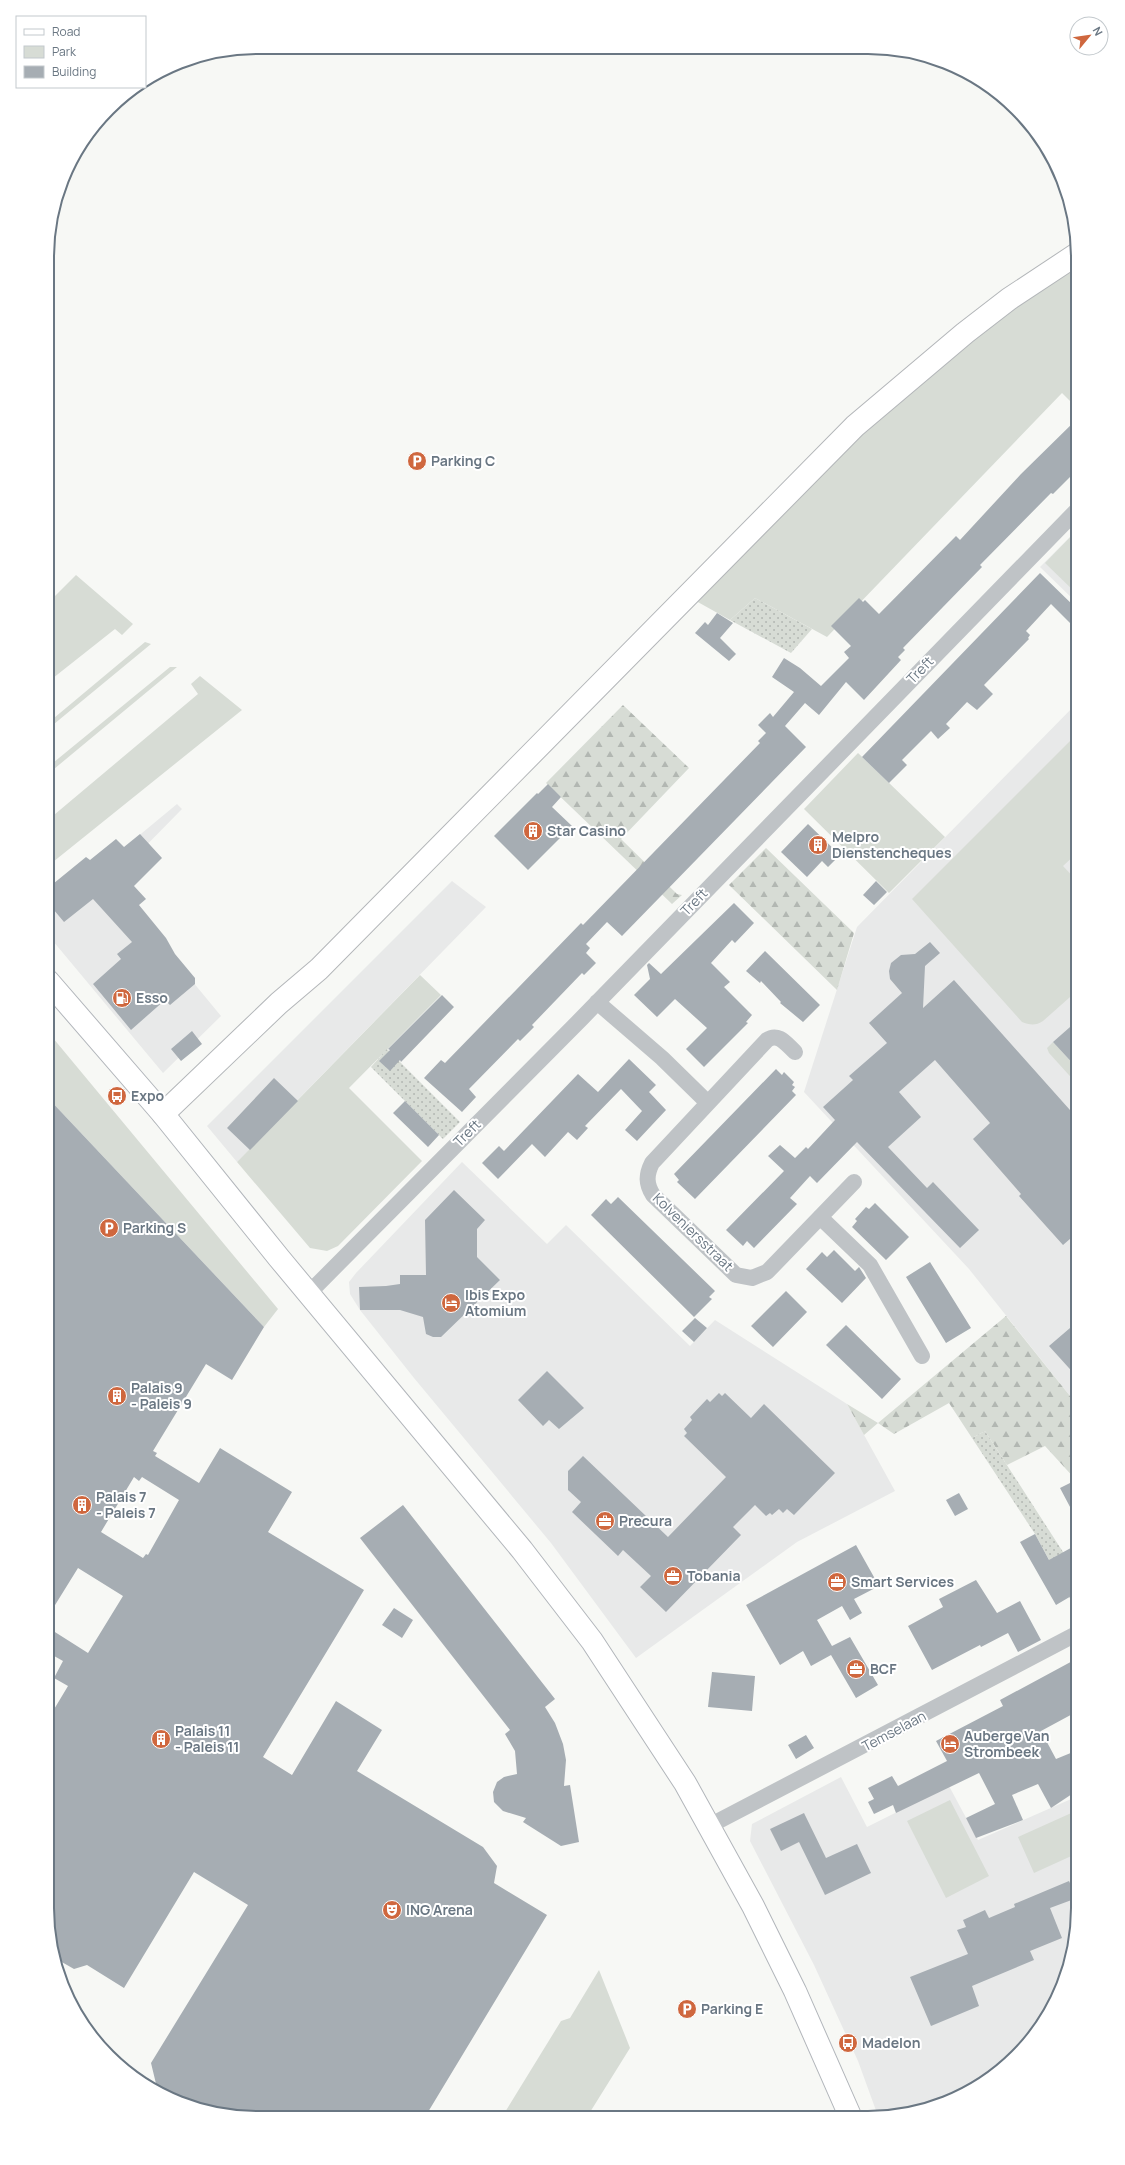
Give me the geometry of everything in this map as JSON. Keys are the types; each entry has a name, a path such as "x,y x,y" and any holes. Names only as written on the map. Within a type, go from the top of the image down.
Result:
{"main road":[{"path":"163,1114 279,1003 319,969 855,426 990,313 1052,269 1071,258"},
{"path":"54,988 163,1114 308,1294 436,1446 563,1602 592,1641 685,1783 709,1826 774,1947 848,2111"}],"street":[{"name":"Treft","path":"308,1294 597,1002 1071,516"},
{"path":"597,1002 662,1058 708,1103"},
{"name":"Kolveniersstraat","path":"794,1052 780,1039 770,1038 652,1163 647,1171 647,1180 653,1195 736,1275 744,1278 760,1277 767,1272 854,1182"},
{"path":"820,1216 873,1270 922,1356"},
{"name":"Temselaan","path":"709,1826 1071,1637"}],"shaded area":[{"path":"1071,536 1071,597 1040,567"},
{"path":"1071,709 1071,1397 969,1269 804,1092 857,927"},
{"path":"177,804 182,809 129,863 112,884 221,1016 163,1073 54,942 54,906"},
{"path":"452,881 486,907 237,1162 207,1126"},
{"path":"462,1162 547,1244 566,1225 690,1346 715,1320 847,1404 895,1491 797,1542 636,1658 551,1543 414,1378 360,1310 350,1294 349,1282 356,1273"},
{"path":"841,1777 867,1827 949,1786 978,1840 1071,1799 1071,1921 1064,1960 1056,1985 1037,2021 1021,2042 1002,2061 969,2084 945,2096 920,2104 876,2111 858,2061 814,1965 750,1841 752,1824"}],"green space":[{"path":"1071,272 1071,402 1062,393 827,637 755,598 730,620 696,601 835,459 876,421 985,330 1035,293"},
{"path":"1071,536 1071,588 1045,563"},
{"path":"76,575 133,624 122,635 115,629 54,677 54,597"},
{"path":"755,598 812,629 791,653 730,620"},
{"path":"145,642 151,644 54,724 54,718"},
{"path":"170,667 177,667 54,769 54,762"},
{"path":"200,676 242,710 54,861 54,815 198,694 191,684"},
{"path":"623,705 689,768 621,839 677,894 682,895 672,904 546,783"},
{"path":"1071,740 1071,859 1063,866 1071,875 1071,996 1038,1024 1022,1022 912,899"},
{"path":"858,753 945,837 889,893 804,809"},
{"path":"766,848 854,933 837,990 729,885"},
{"path":"420,975 441,995 349,1088 422,1161 338,1246 327,1251 310,1248 237,1162"},
{"path":"54,1039 278,1309 264,1327 54,1104"},
{"path":"1053,1042 1071,1061 1071,1077 1049,1053 1047,1048"},
{"path":"387,1049 460,1122 443,1139 371,1067"},
{"path":"1006,1316 1071,1397 1071,1475 1045,1446 1007,1465 985,1431 972,1438 949,1403 894,1434 878,1423"},
{"path":"847,1404 878,1423 864,1435"},
{"path":"985,1431 1063,1552 1071,1566 1071,1600 1035,1534 972,1438"},
{"path":"950,1800 989,1876 946,1898 907,1821"},
{"path":"1071,1813 1071,1856 1034,1873 1018,1837"},
{"path":"599,1970 630,2048 591,2111 506,2111 561,2021 570,2018"}],"building":[{"path":"1071,425 1071,476 1053,494 1051,493 980,565 982,567 903,648 905,650 898,657 901,660 864,700 846,682 819,715 805,703 785,726 806,747 622,936 607,922 586,944 590,948 586,953 596,963 584,975 582,973 532,1025 534,1027 520,1041 518,1039 469,1089 476,1097 462,1112 424,1078 441,1060 445,1063 581,923 583,925 760,743 758,741 766,733 758,725 770,713 773,717 794,692 772,677 784,658 800,668 821,686 849,658 844,652 851,646 831,626 859,598 863,602 865,600 879,614 956,536 960,540 1021,474"},
{"path":"1040,573 1071,603 1071,624 1051,604 1026,631 1030,635 1028,638 1029,639 984,685 993,694 977,710 967,702 946,724 950,728 938,739 931,731 902,760 907,765 889,783 862,757"},
{"path":"717,613 733,623 720,638 736,654 729,661 695,633 705,622 708,625"},
{"name":"Star Casino","path":"548,784 561,797 552,807 572,826 528,870 494,836"},
{"path":"808,824 840,855 828,867 822,861 807,877 781,852"},
{"path":"140,834 162,858 134,886 146,899 139,905 166,938 175,954 195,978 195,984 170,1005 165,1000 131,1030 93,984 121,959 117,954 132,942 93,899 64,922 54,910 54,883 86,857 90,860 116,839 124,847"},
{"path":"876,881 887,892 874,905 863,895"},
{"path":"734,903 754,923 735,943 732,940 711,963 730,982 724,987 752,1015 746,1022 748,1023 704,1067 686,1049 707,1028 675,999 657,1017 634,995 650,979 647,965 649,963 661,974"},
{"path":"930,942 940,953 925,966 923,1008 954,980 1071,1111 1071,1238 1063,1245 1019,1196 1021,1194 973,1139 990,1123 935,1060 899,1092 921,1117 888,1147 927,1188 933,1182 979,1230 960,1248 857,1142 817,1183 810,1176 790,1198 797,1204 754,1248 747,1241 743,1246 726,1230 784,1171 768,1156 780,1145 795,1158 806,1147 808,1149 835,1120 823,1107 853,1080 849,1076 887,1043 869,1023 902,993 890,979 889,971 891,963 901,955 915,954"},
{"path":"765,951 820,1005 803,1022 780,1003 781,1002 761,981 760,983 746,971"},
{"path":"442,995 454,1007 401,1062 400,1060 390,1071 379,1061 390,1050 388,1049"},
{"path":"1071,1026 1071,1061 1053,1042"},
{"path":"192,1031 202,1044 181,1061 171,1049"},
{"path":"629,1059 656,1085 649,1092 666,1110 637,1141 625,1130 642,1111 621,1089 585,1126 588,1128 577,1140 568,1132 545,1157 532,1144 498,1179 482,1163 499,1146 504,1151 578,1074 598,1092"},
{"path":"776,1069 782,1075 784,1072 794,1082 792,1085 795,1087 792,1091 796,1095 695,1199 677,1182 679,1180 674,1174"},
{"path":"274,1078 298,1101 250,1150 227,1128"},
{"path":"405,1101 439,1135 428,1147 393,1113"},
{"path":"54,1104 264,1327 232,1380 206,1364 153,1451 157,1453 155,1456 199,1483 220,1448 292,1492 268,1532 364,1590 263,1757 292,1775 336,1701 382,1730 357,1771 483,1847 497,1866 494,1883 547,1915 429,2111 244,2111 205,2104 180,2096 156,2084 151,2063 248,1905 194,1872 124,1988 87,1965 74,1969 62,1962 54,1921 54,1709 68,1686 54,1678 63,1661 54,1656 54,1631 88,1653 123,1596 78,1568 54,1607","holes":["134,1477 139,1481 142,1477 179,1500 148,1555 146,1554 143,1558 101,1532"]},
{"path":"454,1190 485,1220 477,1229 477,1257 500,1280 441,1337 433,1337 426,1334 423,1317 400,1310 360,1310 359,1287 400,1284 400,1275 426,1275 425,1220"},
{"path":"618,1197 715,1291 709,1297 712,1299 694,1317 591,1215 606,1199 611,1204"},
{"path":"875,1203 909,1237 886,1260 852,1227 857,1221 855,1219 866,1207 869,1209"},
{"path":"834,1250 855,1271 859,1267 866,1278 842,1303 806,1269 822,1252 827,1257"},
{"path":"930,1262 971,1328 946,1343 906,1277"},
{"path":"786,1291 807,1312 773,1347 751,1326"},
{"path":"695,1318 707,1328 694,1342 682,1331"},
{"path":"846,1325 901,1379 882,1399 826,1345"},
{"path":"1070,1328 1071,1370 1049,1346"},
{"path":"547,1371 584,1408 559,1429 549,1420 543,1426 518,1400"},
{"path":"719,1393 722,1396 725,1393 751,1418 764,1404 835,1473 794,1515 787,1509 783,1513 779,1509 772,1515 770,1513 766,1516 755,1505 733,1527 741,1535 666,1612 640,1587 651,1576 623,1550 618,1556 572,1512 581,1502 568,1490 568,1471 583,1456 668,1537 726,1477 684,1436 687,1433 684,1429 692,1420 690,1417 707,1399 710,1402"},
{"path":"1071,1482 1071,1509 1060,1488"},
{"path":"959,1493 968,1509 955,1516 946,1500"},
{"path":"403,1505 555,1699 545,1707 555,1723 563,1744 566,1760 564,1786 570,1785 579,1842 561,1846 523,1822 526,1818 503,1811 494,1802 493,1792 497,1782 504,1777 517,1774 515,1751 505,1734 510,1730 360,1538"},
{"path":"1035,1534 1049,1560 1071,1548 1071,1596 1056,1605 1020,1542"},
{"path":"856,1545 879,1586 854,1599 862,1613 850,1620 842,1606 817,1620 832,1646 850,1637 878,1685 856,1698 831,1655 811,1666 803,1651 780,1665 746,1605"},
{"path":"976,1580 997,1613 1020,1601 1041,1640 1018,1652 1008,1633 981,1647 980,1645 932,1670 908,1626 943,1607 939,1599"},
{"path":"394,1608 413,1620 402,1638 382,1625"},
{"path":"1071,1662 1071,1715 1041,1731 1056,1759 1071,1753 1071,1795 1051,1808 1038,1784 1012,1795 1023,1820 976,1838 966,1818 995,1804 979,1773 896,1813 893,1805 874,1814 868,1802 874,1799 868,1788 892,1776 898,1786 947,1761 936,1741 1003,1706 1000,1700"},
{"path":"712,1672 755,1676 752,1711 708,1707"},
{"path":"806,1735 814,1748 796,1759 788,1745"},
{"path":"804,1813 826,1858 857,1844 871,1873 825,1895 799,1842 781,1851 770,1829"},
{"path":"1069,1881 1071,1885 1071,1900 1050,1908 1062,1938 1030,1951 1034,1960 972,1986 979,2006 931,2026 910,1977 968,1954 957,1930 966,1927 963,1920 985,1910 989,1918 1015,1907 1014,1904"}],"place":[{"name":"Parking C","path":"417,461"},
{"name":"Star Casino","path":"533,831"},
{"name":"Melpro Dienstencheques","path":"818,845"},
{"name":"Esso","path":"122,998"},
{"name":"Expo","path":"117,1096"},
{"name":"Parking S","path":"109,1228"},
{"name":"Ibis Expo Atomium","path":"451,1303"},
{"name":"Palais 9 - Paleis 9","path":"117,1396"},
{"name":"Palais 7 - Paleis 7","path":"82,1505"},
{"name":"Precura","path":"605,1521"},
{"name":"Tobania","path":"673,1576"},
{"name":"Smart Services","path":"837,1582"},
{"name":"BCF","path":"856,1669"},
{"name":"Palais 11 - Paleis 11","path":"161,1739"},
{"name":"Auberge Van Strombeek","path":"950,1744"},
{"name":"ING Arena","path":"392,1910"},
{"name":"Parking E","path":"687,2009"},
{"name":"Madelon","path":"848,2043"}]}
